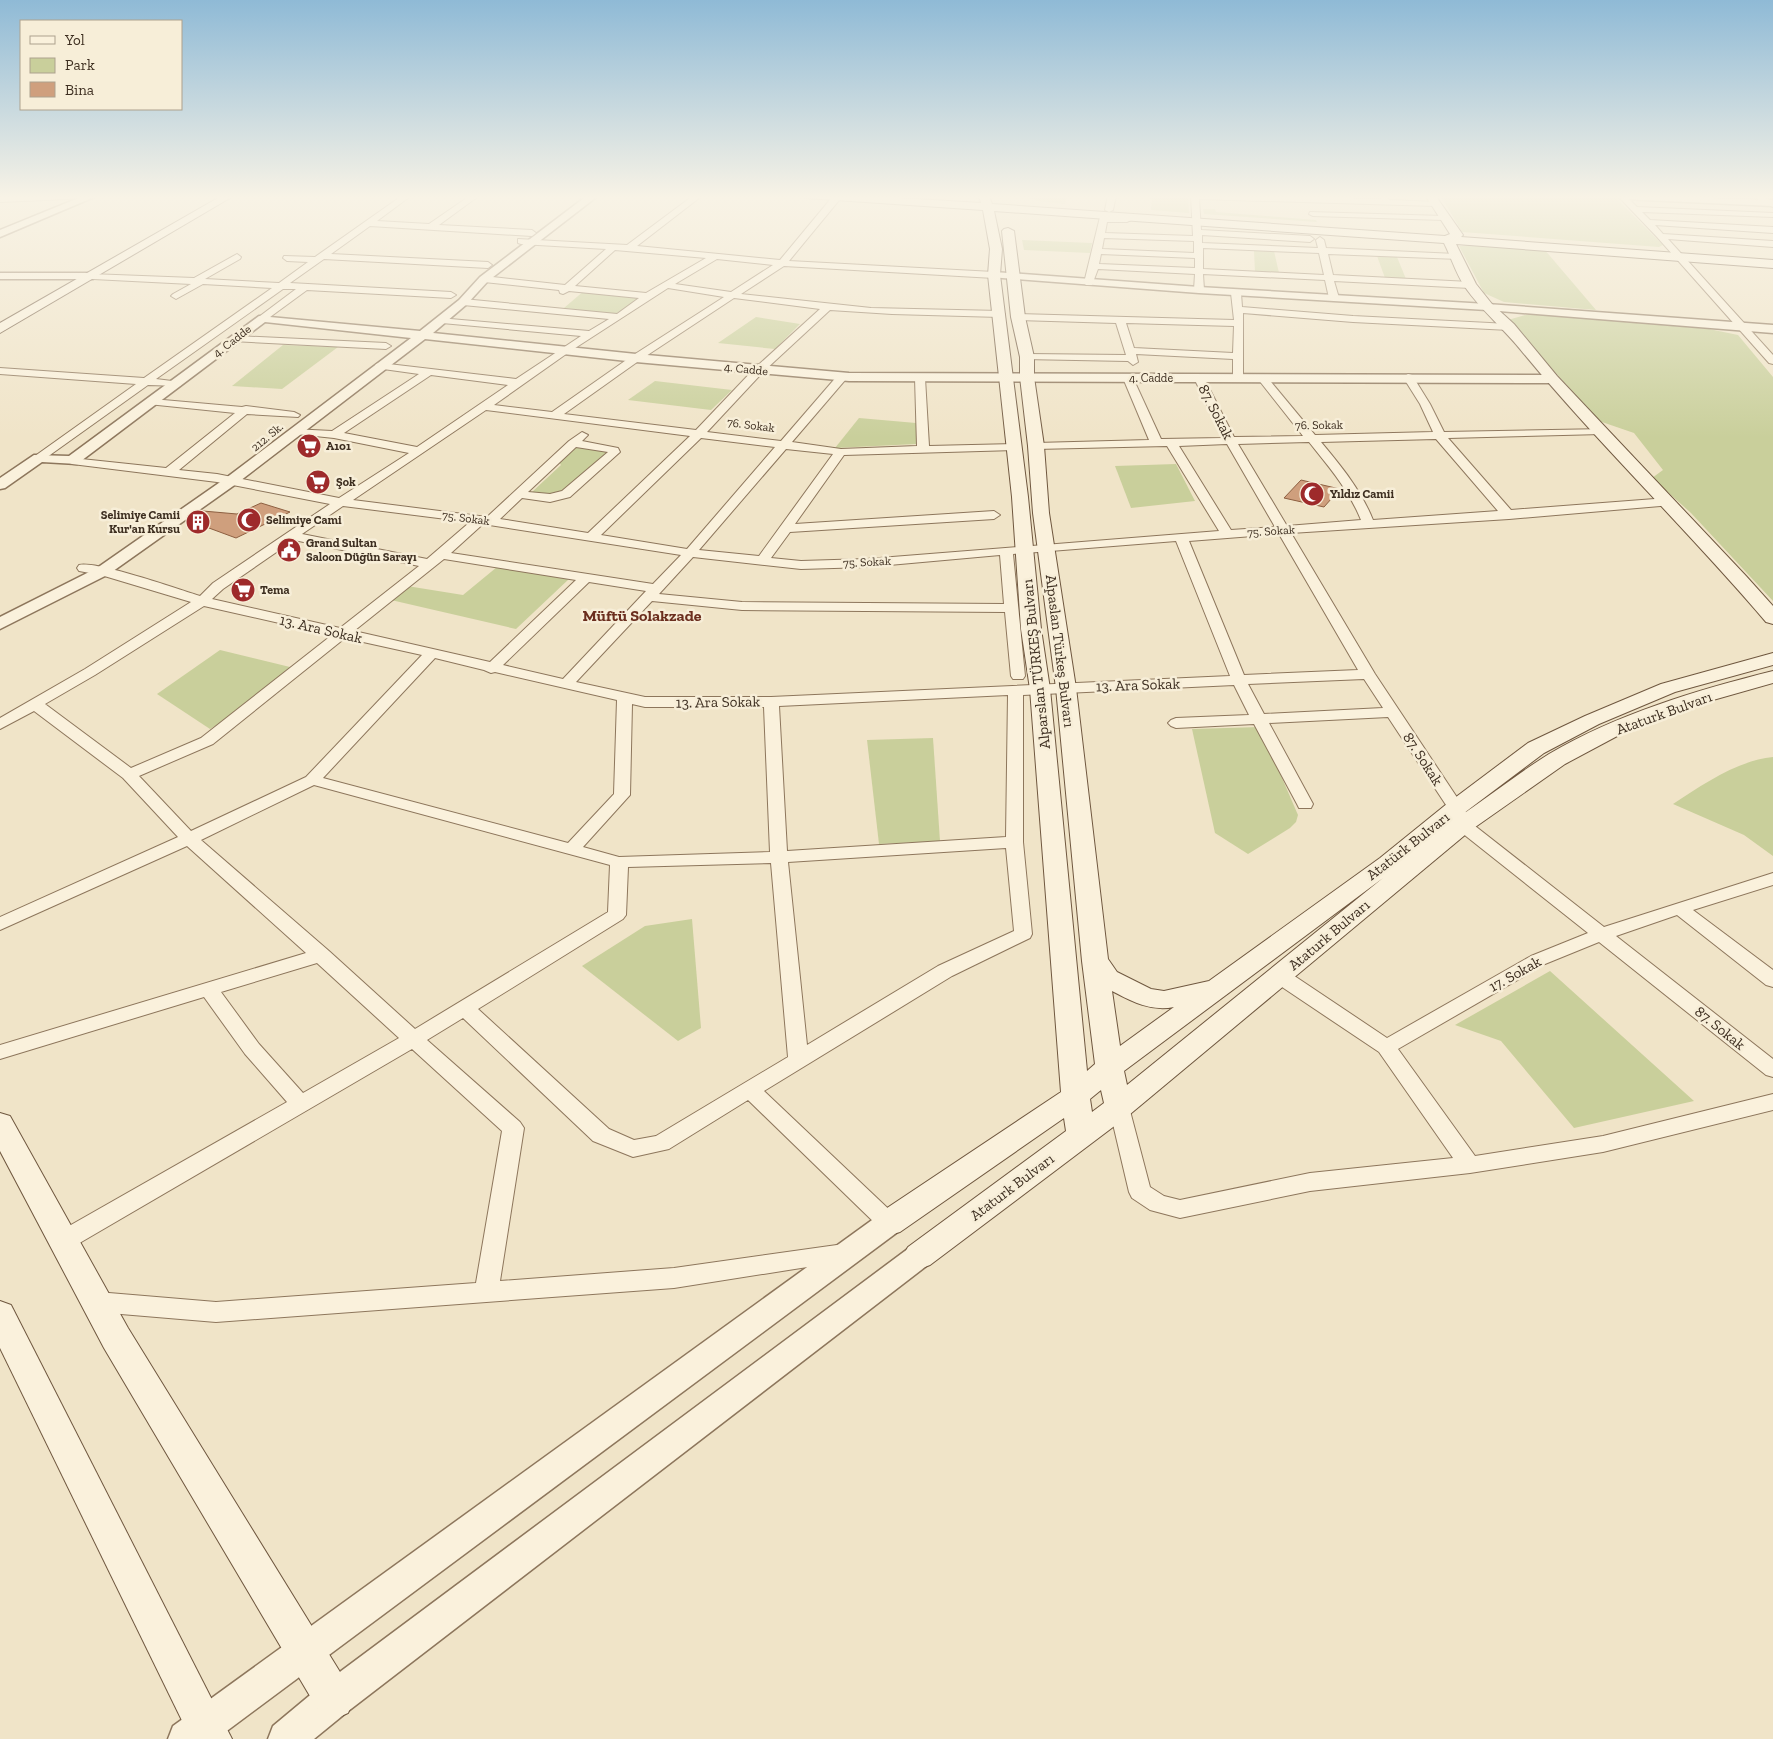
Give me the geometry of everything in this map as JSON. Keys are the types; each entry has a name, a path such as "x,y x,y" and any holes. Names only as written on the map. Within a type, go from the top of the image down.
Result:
{"main road":[{"path":"16,306 70,276"},
{"path":"0,329 93,276"},
{"name":"Alparslan TÜRKEŞ Bulvarı","path":"994,276 1009,316 1007,377 1015,447 1015,550 1040,689 1075,1096 1081,1135"},
{"path":"1466,276 1487,307 1509,327 1552,379 1668,502 1773,618"},
{"name":"Alpaslan Türkeş Bulvarı","path":"1014,277 1009,316 1027,357 1027,377 1042,513 1066,688 1095,961 1109,1068 1119,1107"},
{"name":"Atatürk Bulvarı","path":"889,1223 1075,1096 1109,1068 1388,864 1459,817 1536,748 1592,720 1668,688 1773,659"},
{"name":"Ataturk Bulvarı","path":"919,1256 1119,1107 1280,976 1459,817 1557,759 1614,730 1692,700 1773,677"},
{"path":"1095,961 1108,978 1145,997 1164,1000 1217,989"},
{"path":"0,1124 116,1338 334,1700"},
{"path":"0,1315 201,1734"}],"street":[{"path":"97,276 199,280 457,298 543,310 619,316"},
{"path":"176,296 205,276"},
{"path":"0,485 293,276"},
{"path":"0,624 102,571 231,481 296,431 375,362 422,335 442,320 457,298 481,276"},
{"path":"511,276 648,296"},
{"path":"543,310 580,276"},
{"path":"0,724 90,672 202,601 218,586 484,407 565,350 681,276"},
{"path":"554,416 636,358 761,276"},
{"path":"1006,276 1236,293 1487,307 1773,329"},
{"path":"1089,283 1091,276"},
{"path":"1199,276 1199,290"},
{"path":"1322,276 1328,278 1336,276"},
{"path":"1437,276 1470,285"},
{"path":"1697,276 1740,326 1773,360"},
{"path":"1328,278 1334,298"},
{"path":"0,283 82,282"},
{"path":"666,285 730,296 828,307 904,312 1120,320 1239,322"},
{"path":"263,318 305,287"},
{"path":"1236,293 1239,322 1238,379"},
{"path":"436,307 457,298"},
{"path":"590,538 700,433 759,370 828,307"},
{"path":"1238,310 1353,319 1509,327"},
{"name":"4. Cadde","path":"72,461 263,318 636,358 842,377 1263,379 1408,377 1552,379"},
{"path":"375,362 386,346 421,319"},
{"path":"442,320 591,334"},
{"path":"1120,320 1131,354 1133,378 1157,444"},
{"path":"236,339 386,346"},
{"path":"1027,357 1131,354 1239,356"},
{"path":"375,362 427,373 519,383"},
{"path":"0,371 176,384"},
{"path":"334,435 427,373"},
{"path":"566,685 690,553 842,377"},
{"path":"1408,377 1425,404 1440,436 1509,514"},
{"path":"920,378 923,451"},
{"name":"87. Sokak","path":"1199,378 1230,440 1368,674 1459,817 1773,1070"},
{"path":"1263,379 1354,492 1369,524"},
{"path":"152,402 297,412"},
{"name":"76. Sokak","path":"484,407 784,443 841,452 1015,447"},
{"path":"168,472 246,409"},
{"name":"212. Sk.","path":"0,613 84,568 198,493 297,412"},
{"path":"129,774 207,741 519,494 597,422"},
{"path":"296,431 334,435 419,451"},
{"name":"76. Sokak","path":"1036,446 1172,444 1230,440 1602,431"},
{"path":"519,494 550,498 566,494 614,452 614,450 609,448 573,443"},
{"path":"1172,444 1227,534"},
{"path":"762,561 841,452"},
{"path":"39,458 72,461"},
{"name":"75. Sokak","path":"72,461 217,478 341,502 485,521 690,553 800,565 867,564 1047,547 1668,502"},
{"path":"786,528 994,515"},
{"path":"292,536 430,564"},
{"path":"1181,537 1239,681 1305,804"},
{"path":"465,1008 601,1135 634,1150 661,1143 798,1058 945,971 1022,934 1014,842 1017,683 1011,608 1015,550"},
{"path":"441,555 587,577 653,593 742,606 1011,608"},
{"name":"13. Ara Sokak","path":"84,568 102,571 202,601 645,702 771,702 1017,683 1040,689 1368,674"},
{"path":"491,668 587,577"},
{"path":"0,924 189,839 312,780 431,654"},
{"path":"572,849 622,795 625,698"},
{"path":"771,702 779,857 798,1058"},
{"path":"35,704 129,774 189,839 322,955 412,1040 513,1128 486,1293"},
{"path":"1176,723 1392,712"},
{"path":"312,780 618,862 779,857 1014,842"},
{"path":"63,1241 412,1040 618,915 618,862"},
{"name":"17. Sokak","path":"1386,1047 1538,960 1603,934 1773,879"},
{"path":"1679,908 1773,980"},
{"path":"0,1052 322,955"},
{"path":"1280,976 1386,1047 1470,1165"},
{"path":"209,989 223,1012 258,1058 301,1104"},
{"path":"201,1734 305,1652 889,1223 749,1089"},
{"path":"1119,1107 1140,1192 1158,1204 1180,1209 1310,1182 1470,1165 1603,1144 1773,1102"},
{"path":"97,1302 216,1312 674,1278 850,1252"},
{"path":"286,1739 334,1700 919,1256"}],"green space":[{"path":"1384,276 1405,276 1406,279 1385,278"},
{"path":"1475,276 1567,276 1596,310 1504,302 1484,293"},
{"path":"585,290 643,298 615,314 564,308"},
{"path":"1529,314 1709,329 1738,335 1773,377 1773,601 1691,513 1652,478 1663,470 1634,433 1599,421 1508,320"},
{"path":"756,317 800,324 775,349 718,343"},
{"path":"283,345 338,347 282,389 232,386"},
{"path":"655,381 732,390 711,410 628,400"},
{"path":"859,418 916,423 916,444 835,448"},
{"path":"575,446 608,451 562,493 549,495 532,492 561,465 558,461"},
{"path":"1176,464 1195,501 1131,508 1115,466"},
{"path":"497,567 569,579 516,629 391,600 407,586 463,595"},
{"path":"220,650 290,667 233,715 210,729 157,694"},
{"path":"1260,727 1298,815 1296,822 1290,828 1248,854 1215,833 1192,729"},
{"path":"933,738 940,841 879,844 867,740"},
{"path":"1773,757 1773,856 1744,835 1673,804 1733,768 1759,759"},
{"path":"692,919 701,1028 678,1041 582,966 645,926"},
{"path":"1550,971 1694,1101 1574,1128 1501,1041 1455,1025"}],"building":[{"name":"Yıldız Camii","path":"1301,480 1340,489 1324,507 1284,498"},
{"name":"Selimiye Cami","path":"261,503 290,512 236,538 190,521 203,511 237,514"}],"place":[{"name":"A101","path":"309,446"},
{"name":"Şok","path":"318,482"},
{"name":"Yıldız Camii","path":"1312,494"},
{"name":"Selimiye Cami","path":"249,520"},
{"name":"Selimiye Camii Kur'an Kursu","path":"198,522"},
{"name":"Grand Sultan Saloon Düğün Sarayı","path":"289,550"},
{"name":"Tema","path":"243,590"}],"district":[{"name":"Müftü Solakzade","path":"642,615"}]}
